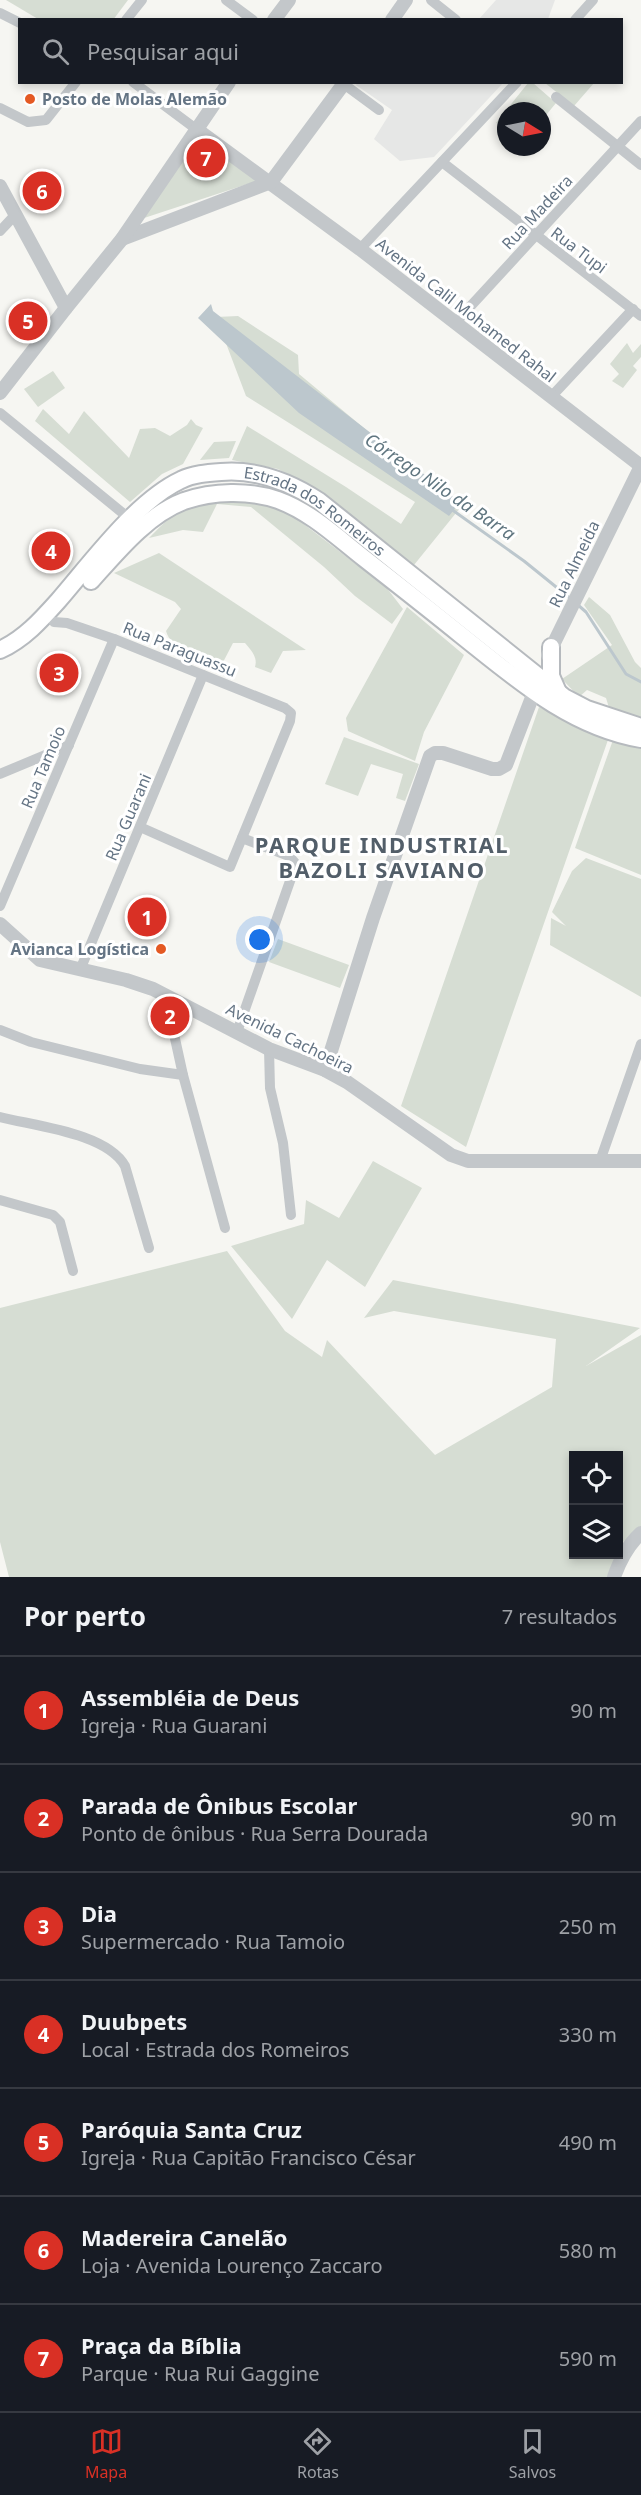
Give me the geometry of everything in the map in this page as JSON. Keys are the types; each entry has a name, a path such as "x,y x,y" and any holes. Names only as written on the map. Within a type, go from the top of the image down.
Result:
{"main road":[{"name":"Estrada dos Romeiros","path":"0,650 16,642 35,626 130,519 165,489 182,479 204,473 247,472 292,484 331,510 582,720 607,730 641,738"},
{"name":"Estrada dos Romeiros","path":"0,663 35,642 112,557 166,510 201,496 241,493 278,500 310,517 502,668 534,680 587,709 641,727"},
{"path":"502,668 534,680 548,654"},
{"path":"548,654 551,676 558,693"}],"street":[{"path":"128,18 142,0"},
{"path":"226,0 250,18"},
{"path":"276,18 289,0"},
{"path":"393,18 406,0"},
{"path":"431,0 454,18"},
{"path":"577,18 593,0"},
{"path":"0,13 18,22"},
{"path":"0,108 28,122 46,120 74,84"},
{"path":"136,84 196,129"},
{"path":"0,393 122,239 228,84"},
{"path":"122,239 271,182 342,84"},
{"path":"344,84 379,110"},
{"path":"360,249 515,84"},
{"path":"556,97 641,165"},
{"name":"Rua Madeira","path":"456,322 641,121"},
{"name":"Avenida Calil Mohamed Rahal","path":"196,129 360,249 641,466"},
{"name":"Rua Tupi","path":"442,162 637,313"},
{"path":"0,186 66,308"},
{"path":"0,200 14,211"},
{"path":"0,231 14,211"},
{"path":"551,397 637,313"},
{"path":"0,413 130,519"},
{"name":"Rua Almeida","path":"548,654 641,466"},
{"name":"Rua Paraguassu","path":"54,622 67,622 114,639 285,708 291,713 291,722 242,838"},
{"name":"Rua Tamoio","path":"0,906 114,639"},
{"name":"Rua Guarani","path":"80,970 203,675"},
{"path":"325,1070 373,918 430,756 443,753 492,769 499,769 506,765 534,680"},
{"path":"0,774 69,745"},
{"path":"140,827 230,867 242,838 289,856 296,864 237,1032"},
{"name":"Avenida Cachoeira","path":"0,924 40,960 126,980 177,1000 269,1049 325,1070 347,1082 452,1155 468,1161 486,1163 641,1161"},
{"path":"177,1000 172,1023 183,1075 225,1228"},
{"path":"0,1030 31,1042 140,1069 183,1075"},
{"path":"600,1161 641,1044"},
{"path":"269,1049 270,1088 283,1143 291,1215"},
{"path":"0,1118 96,1142 120,1156 125,1166 148,1248"},
{"path":"0,1200 53,1215 60,1222 73,1271"},
{"path":"614,1577 621,1558 632,1541 641,1533"}],"shaded area":[{"path":"6,0 128,0 114,18 36,18"},
{"path":"496,0 555,0 548,18 480,18"},
{"path":"502,84 434,157 400,161 374,139 392,110 356,85"},
{"path":"527,84 534,84 556,103 551,109 551,102 513,102"},
{"path":"546,84 593,84 574,106"},
{"path":"198,136 260,180 138,220"},
{"path":"238,316 298,355 299,374 460,508 414,565 311,487 278,469 232,460 247,426 401,524 415,502 246,396 216,317"},
{"path":"627,343 633,353 641,344 641,357 633,366 637,370 623,388 612,381 619,374 610,364"},
{"path":"53,371 65,388 38,407 24,389"},
{"path":"43,409 69,434 84,411 129,458 140,429 155,428 170,436 187,425 191,419 203,428 183,464 162,474 130,502 35,421"},
{"path":"236,441 229,458 200,460 214,442"},
{"path":"215,499 258,500 292,515 386,587 403,609 392,624 355,596 324,567 251,507 217,504 203,532 183,530 149,538 178,512"},
{"path":"159,553 306,650 283,651 271,673 255,667 255,657 245,643 233,643 220,668 188,654 174,644 166,631 181,609 175,602 114,573"},
{"path":"589,597 610,615 635,662 641,668 641,717 610,711 606,698 587,690 579,697 562,679 612,645 584,605"},
{"path":"407,607 464,655 424,732 415,761 348,731 346,718"},
{"path":"539,707 574,724 609,737 466,1147 401,1106"},
{"path":"344,737 419,764 405,801 396,798 403,774 371,764 358,796 325,784"},
{"path":"614,737 641,741 641,875 575,848"},
{"path":"586,858 641,879 641,997 550,945 551,918 566,926 552,912 572,871"},
{"path":"278,939 349,965 340,988 269,962"},
{"path":"373,1161 422,1188 365,1287 327,1260 292,1319 231,1246 304,1224 306,1200 339,1218"},
{"path":"227,1251 285,1331 322,1357 327,1340 435,1455 552,1387 556,1339 394,1311 364,1318 393,1280 640,1328 586,1366 641,1335 641,1529 623,1542 623,1451 569,1451 569,1559 615,1559 607,1577 9,1577 0,1542 0,1308"}],"water":[{"path":"211,304 213,311 460,502 449,516 299,413 198,318"}],"waterway":[{"name":"Córrego Nilo da Barra","path":"451,509 524,561 571,599"},
{"name":"Córrego Nilo da Barra","path":"578,605 586,612 626,674 641,682"}],"place":[{"name":"Posto de Molas Alemão","path":"30,99"},
{"name":"Praça da Bíblia","path":"206,158"},
{"name":"Madereira Canelão","path":"42,191"},
{"name":"Paróquia Santa Cruz","path":"28,321"},
{"name":"Duubpets","path":"51,551"},
{"name":"Dia","path":"59,673"},
{"name":"Assembléia de Deus","path":"147,917"},
{"name":"Avianca Logística","path":"161,949"},
{"name":"Parada de Ônibus Escolar","path":"170,1016"}],"district":[{"name":"PARQUE INDUSTRIAL BAZOLI SAVIANO","path":"382,858"}]}
